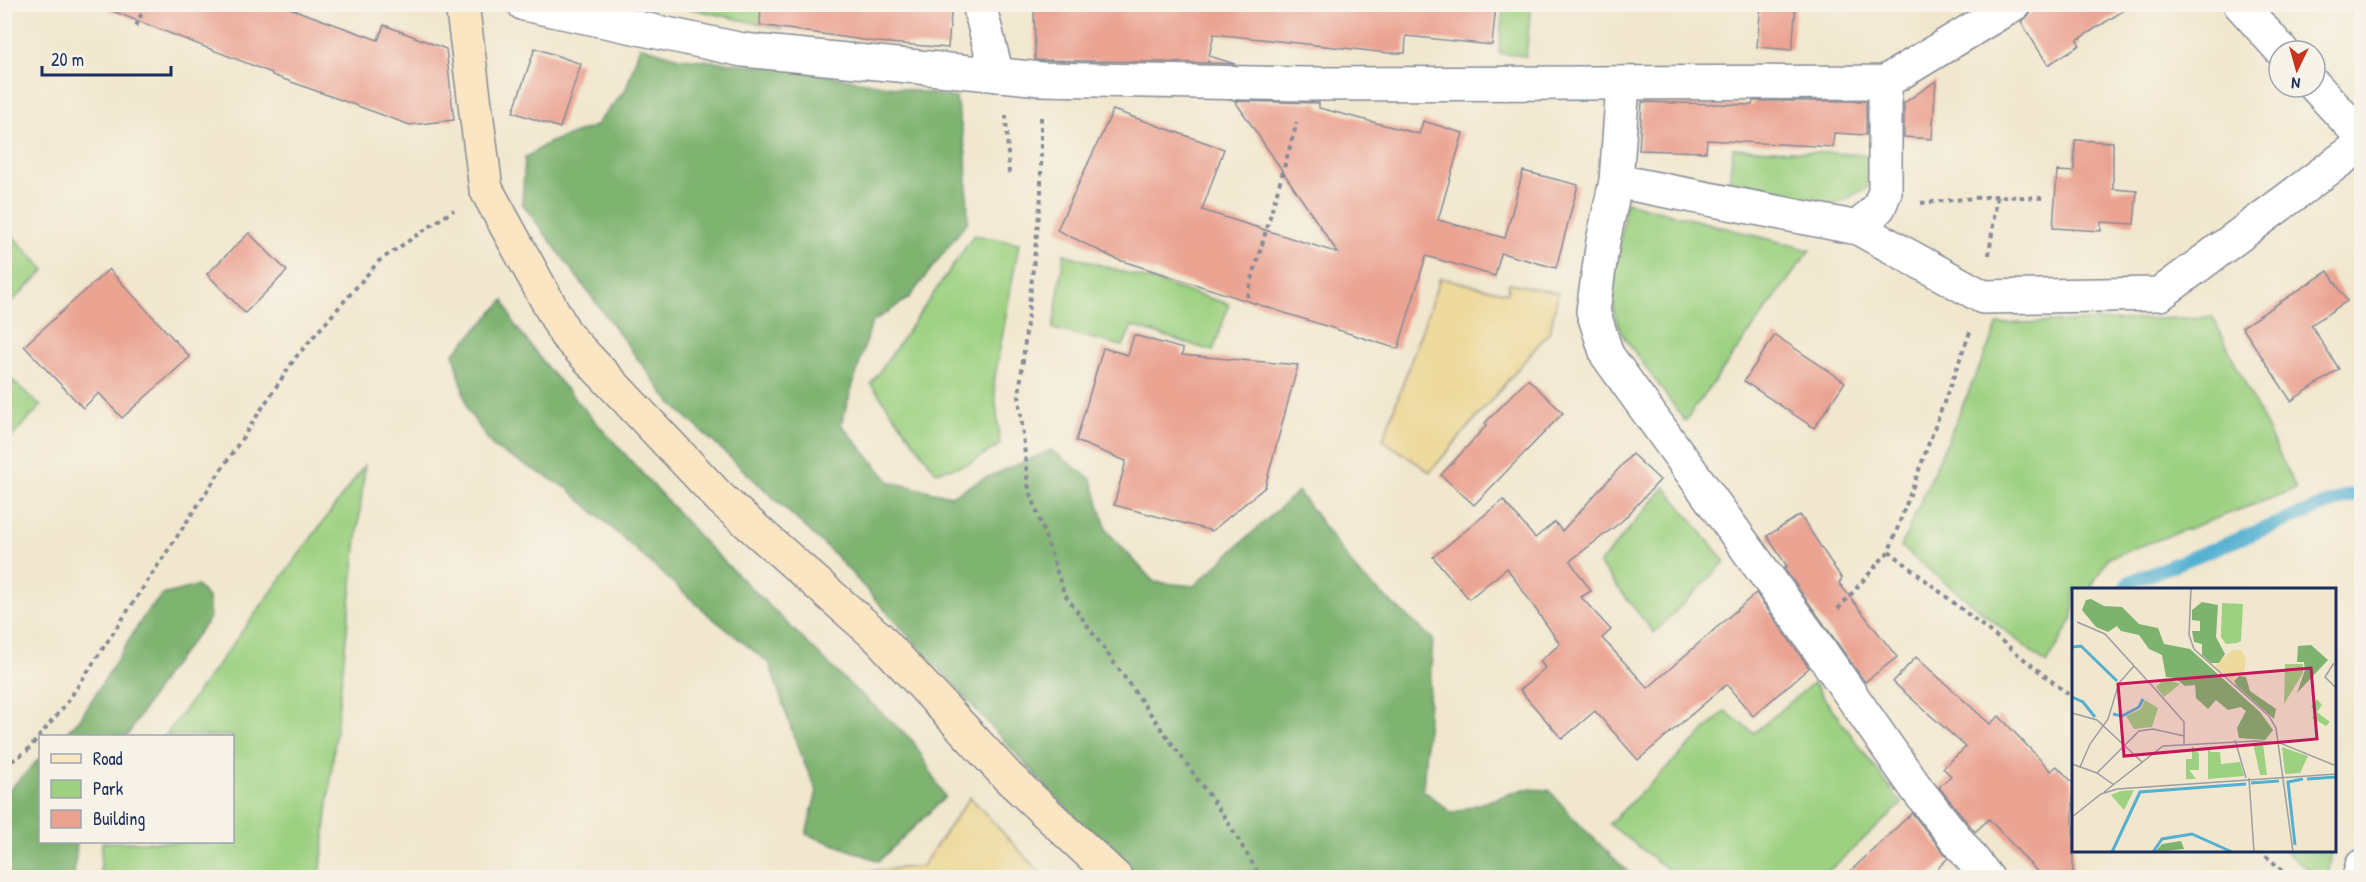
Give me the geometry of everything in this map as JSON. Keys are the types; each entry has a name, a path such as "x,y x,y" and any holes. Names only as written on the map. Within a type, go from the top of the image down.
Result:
{"street":[{"path":"462,4 486,189 566,335 721,499 878,637 1008,777 1116,878"},
{"path":"524,4 743,50 1041,79 1307,84 1885,82 2014,4"},
{"path":"979,4 997,75"},
{"path":"2240,4 2272,39"},
{"path":"1869,218 1885,192 1885,82"},
{"path":"1623,84 1616,181 1603,241 1593,311 1607,355 1812,639 1916,788 1987,878"},
{"path":"2327,99 2361,137"},
{"path":"1616,181 1869,218 1983,297 2160,294 2361,144"},
{"path":"2359,878 2361,866"}],"path":[{"path":"136,26 146,4"},
{"path":"997,75 1007,120 1009,174"},
{"path":"1041,79 1041,196 1020,396 1028,485 1064,593 1226,819 1261,878"},
{"path":"1247,297 1307,84"},
{"path":"40,735 66,704 296,357 379,261 486,189"},
{"path":"1869,218 1997,196 2043,198"},
{"path":"1812,639 1889,551 1983,297 1997,196"},
{"path":"1889,551 2072,698"},
{"path":"4,766 27,751 39,737"},
{"path":"2261,852 2291,878"}],"green space":[{"path":"674,5 785,5 782,29"},
{"path":"1503,5 1531,5 1526,56 1499,53"},
{"path":"640,46 679,58 785,68 956,98 966,153 968,221 909,298 872,322 841,424 890,482 951,496 981,480 1051,450 1092,480 1107,531 1154,582 1194,586 1298,491 1359,574 1433,639 1423,790 1452,813 1524,789 1549,790 1575,820 1633,877 1135,877 1061,803 833,553 669,401 522,203 525,158 548,143 595,126 626,89"},
{"path":"1733,148 1868,155 1867,188 1834,205 1729,183"},
{"path":"1626,202 1810,250 1685,421 1623,336 1614,313 1614,286"},
{"path":"5,228 45,270 5,308"},
{"path":"974,235 1019,243 994,382 1000,445 968,464 936,472 871,384"},
{"path":"1064,254 1229,304 1213,351 1132,326 1123,346 1053,329"},
{"path":"504,300 514,324 550,371 706,544 845,680 913,741 945,797 879,861 806,834 817,791 800,754 769,663 711,617 567,488 494,448 468,411 454,353"},
{"path":"2213,317 2296,489 2108,558 2091,588 2072,588 2072,620 2047,664 1901,547 1998,324"},
{"path":"4,373 41,406 5,444 4,444"},
{"path":"365,465 320,877 100,877 102,843 234,843 234,735 166,735"},
{"path":"1665,487 1725,562 1654,633 1599,564"},
{"path":"197,586 208,597 210,618 164,677 128,735 64,735 80,719 144,616 162,595"},
{"path":"1813,683 1902,804 1822,877 1726,878 1722,873 1715,877 1678,877 1609,824 1725,711 1754,733"},
{"path":"39,759 39,843 77,843 74,877 5,877 5,794"},
{"path":"2285,852 2332,852 2328,877 2319,877"}],"sand":[{"path":"1440,278 1508,293 1509,283 1558,293 1550,331 1430,472 1383,440"},
{"path":"970,797 1044,877 818,877 922,866"}],"building":[{"path":"102,4 278,4 378,40 384,25 446,49 454,120 410,125 272,75 272,73 102,7"},
{"path":"761,4 952,4 948,48 877,42 760,25"},
{"path":"1034,4 1496,4 1492,45 1406,36 1405,53 1389,53 1214,34 1209,56 1235,64 1208,61 1208,63 1035,60"},
{"path":"1761,4 1796,4 1792,50 1757,47"},
{"path":"2033,4 2134,4 2077,40 2080,45 2048,65 2021,22 2030,14"},
{"path":"535,48 581,64 560,128 513,112"},
{"path":"1936,81 1932,139 1904,137 1904,103"},
{"path":"1235,101 1319,103 1319,108 1419,134 1423,121 1463,133 1438,220 1505,238 1523,171 1578,185 1556,268 1501,253 1495,276 1426,256 1398,349 1116,259 1057,230 1113,110 1224,149 1202,210 1338,253"},
{"path":"1753,101 1866,101 1866,135 1834,133 1833,147 1707,140 1706,152 1639,150 1642,102 1752,105"},
{"path":"2075,140 2113,142 2113,189 2137,191 2134,224 2101,222 2101,231 2053,228 2057,171 2074,172"},
{"path":"249,233 287,271 245,313 207,274"},
{"path":"109,269 190,357 122,418 99,393 83,408 24,346"},
{"path":"2328,271 2347,301 2311,325 2339,369 2291,401 2242,327"},
{"path":"1134,335 1183,349 1182,355 1298,365 1265,487 1212,531 1114,505 1126,461 1076,441 1103,348 1128,355"},
{"path":"1775,335 1845,382 1814,428 1744,381"},
{"path":"1528,379 1563,413 1474,505 1441,475 1487,425 1485,423"},
{"path":"1632,454 1660,480 1622,521 1570,561 1591,591 1581,597 1611,630 1602,638 1648,688 1756,593 1809,668 1753,716 1727,685 1725,686 1638,760 1595,711 1562,739 1520,690 1545,668 1540,661 1560,644 1507,568 1469,599 1433,557 1503,500 1535,538 1555,522 1562,531"},
{"path":"1800,515 1842,579 1839,583 1897,657 1865,682 1784,568 1787,566 1767,536"},
{"path":"1916,657 1990,724 1999,716 2051,771 2057,766 2072,782 2073,878 2043,878 1989,819 1975,832 1939,787 1951,776 1943,768 1966,747 1893,682"},
{"path":"1912,813 1948,858 1928,878 1843,878"}],"waterway":[{"path":"2127,588 2130,582 2350,495 2362,494"}]}
